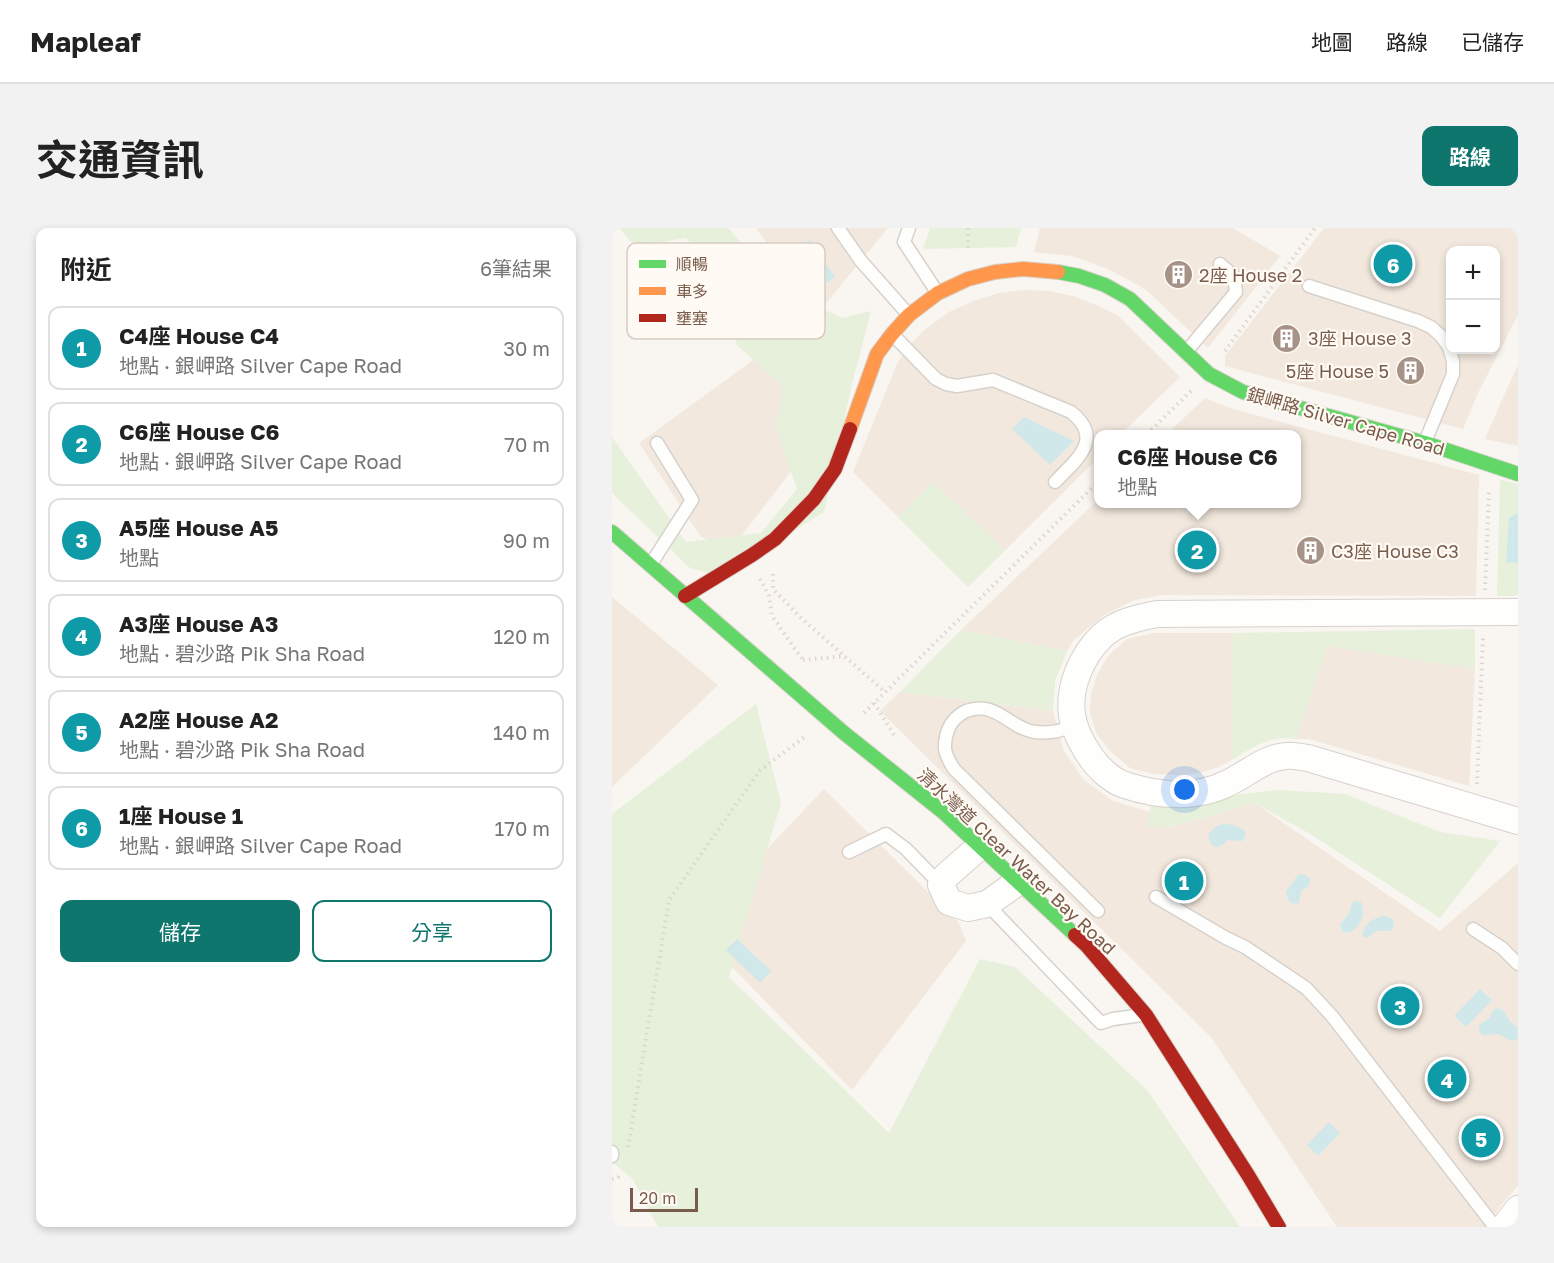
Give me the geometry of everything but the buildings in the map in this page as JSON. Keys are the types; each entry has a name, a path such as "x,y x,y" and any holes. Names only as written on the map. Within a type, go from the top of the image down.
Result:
{"street":[{"name":"銀岬路 Silver Cape Road","path":"685,596 775,539 814,499 835,469 877,354 909,315 938,293 968,279 995,272 1023,269 1051,270 1105,285 1130,299 1209,374 1243,392 1425,443 1518,474"},
{"name":"清水灣道 Clear Water Bay Road","path":"612,532 828,720 944,812 1086,945 1146,1015 1279,1227"},
{"path":"1518,612 1157,614 1128,620 1103,635 1084,658 1073,685 1072,715 1081,743 1098,767 1121,784 1150,793 1203,792 1227,784 1267,761 1284,756 1308,758 1518,821"},
{"path":"979,847 946,876 940,885 949,902 968,908 987,904 1018,882"},
{"path":"1504,1227 1518,1209"}],"lane":[{"path":"838,228 861,261 909,315"},
{"path":"909,228 904,242 938,293"},
{"path":"1186,352 1236,291 1234,276 1220,264"},
{"path":"1309,286 1418,321 1431,327 1441,336 1449,347 1453,361 1453,374 1425,443"},
{"path":"892,334 936,379 946,384 957,386 993,380 1071,412 1081,420 1086,430 1087,443 1082,454 1055,482"},
{"path":"650,565 692,500 657,443"},
{"path":"1075,725 1061,731 1046,733 1031,731 1017,726 991,709 975,708 960,714 949,725 944,740 946,756 954,769 1098,911"},
{"path":"849,852 886,834 906,849 940,885"},
{"path":"1156,897 1226,938 1245,946 1306,988 1332,1016 1495,1227"},
{"path":"987,904 1101,1023 1113,1019 1146,1015"},
{"path":"1473,929 1502,948 1518,963"}],"path":[{"path":"968,228 968,236"},
{"path":"1151,430 1209,374 1315,228"},
{"path":"1476,807 1490,464"},
{"path":"844,733 1094,486"},
{"path":"775,539 773,589 800,617 885,692"},
{"path":"752,555 769,596 772,616 803,660 802,669 796,676 798,693"},
{"path":"803,660 844,656"},
{"path":"626,1156 669,900 760,770 828,720"},
{"path":"612,1179 618,1177 622,1167"}],"shaded area":[{"path":"756,228 888,228 825,304 825,243 767,243"},
{"path":"1040,228 1233,228 1280,256 1208,348 1145,289 1108,269 1072,256 1034,252"},
{"path":"1324,228 1518,228 1518,315 1500,350 1500,246 1446,246 1446,354 1498,354 1463,429 1225,366 1225,356"},
{"path":"1024,290 1049,291 1073,296 1096,305 1117,315 1180,377 1125,430 1094,430 1094,462 968,587 853,472 897,364 908,347 923,331 949,312 999,293"},
{"path":"783,339 821,339 833,417 739,539 720,545 701,537 639,443"},
{"path":"1518,365 1518,446 1485,439 1501,402"},
{"path":"1205,398 1255,415 1479,475 1476,596 1163,595 1135,600 1104,615 1074,640 1067,651 961,630 1094,504 1094,508 1301,508 1301,430 1171,430"},
{"path":"612,597 718,685 612,787"},
{"path":"1154,633 1233,633 1232,760 1200,773 1153,774 1130,768 1108,749 1096,733 1090,712 1091,694 1097,675 1108,656 1127,639"},
{"path":"1328,645 1475,669 1469,786 1309,739 1295,739"},
{"path":"900,692 1053,711 1064,751 1084,780 1113,801 1147,811 1173,812 1167,828 1255,803 1440,931 1518,863 1518,1186 1490,1221 1484,1227 1337,1227 1211,1037 880,711"},
{"path":"824,789 958,922 966,941 852,1090 693,927"}],"green space":[{"path":"619,228 728,228 741,243 691,243 686,238 654,243 632,243"},
{"path":"930,228 1021,228 1016,247 923,249"},
{"path":"825,310 842,318 871,311 852,384 824,512 719,576 690,568 612,493 612,437 686,542 761,533 797,489 776,428 783,387 736,344 737,339 825,339"},
{"path":"1500,480 1518,484 1518,595 1510,596 1497,596"},
{"path":"933,482 1005,550 968,587 898,517"},
{"path":"1475,629 1475,669 1328,646 1295,739 1270,740 1232,760 1233,633"},
{"path":"961,630 1067,651 1055,681 1053,711 900,692"},
{"path":"756,704 781,803 729,977 889,1133 980,959 1015,967 1148,1091 1240,1227 658,1227 632,1178 612,1162 612,814"},
{"path":"1279,790 1345,794 1440,832 1500,841 1440,918 1310,834 1255,803 1166,828 1147,826 1151,805"}],"water":[{"path":"825,263 835,277 825,284"},
{"path":"1024,417 1074,441 1050,465 1012,429"},
{"path":"1518,513 1518,563 1506,562 1509,518"},
{"path":"1223,824 1241,828 1246,833 1245,837 1242,841 1228,840 1221,846 1215,847 1210,841 1209,833"},
{"path":"1301,874 1308,877 1310,882 1301,892 1299,903 1293,904 1288,900 1286,892"},
{"path":"1361,902 1362,918 1355,929 1346,933 1340,924 1348,915 1352,903"},
{"path":"1382,916 1393,920 1393,928 1390,931 1377,931 1367,938 1364,937 1363,930 1367,925"},
{"path":"737,939 771,971 760,983 726,950"},
{"path":"1480,989 1492,1000 1466,1027 1454,1016"},
{"path":"1497,1008 1503,1011 1517,1027 1518,1038 1516,1040 1511,1041 1497,1034 1485,1036 1479,1030 1479,1025 1490,1018 1493,1010"},
{"path":"1329,1122 1340,1133 1318,1156 1307,1145"}],"traffic: fast":[{"path":"1058,272 1105,285 1130,299 1209,374 1243,392 1425,443 1518,474"},
{"path":"612,532 844,733 943,812 1075,935"}],"traffic: slow":[{"path":"850,429 877,354 909,315 938,293 968,279 995,272 1023,269 1058,272"}],"traffic: jam":[{"path":"685,596 775,539 814,499 835,469 850,429"},
{"path":"1075,935 1146,1015 1279,1227"}],"place":[{"name":"1座 House 1","path":"1393,264"},
{"name":"2座 House 2","path":"1178,275"},
{"name":"3座 House 3","path":"1287,338"},
{"name":"5座 House 5","path":"1410,371"},
{"name":"C6座 House C6","path":"1197,550"},
{"name":"C3座 House C3","path":"1310,551"},
{"name":"C4座 House C4","path":"1184,881"},
{"name":"A5座 House A5","path":"1400,1006"},
{"name":"A3座 House A3","path":"1447,1079"},
{"name":"A2座 House A2","path":"1481,1138"}]}
